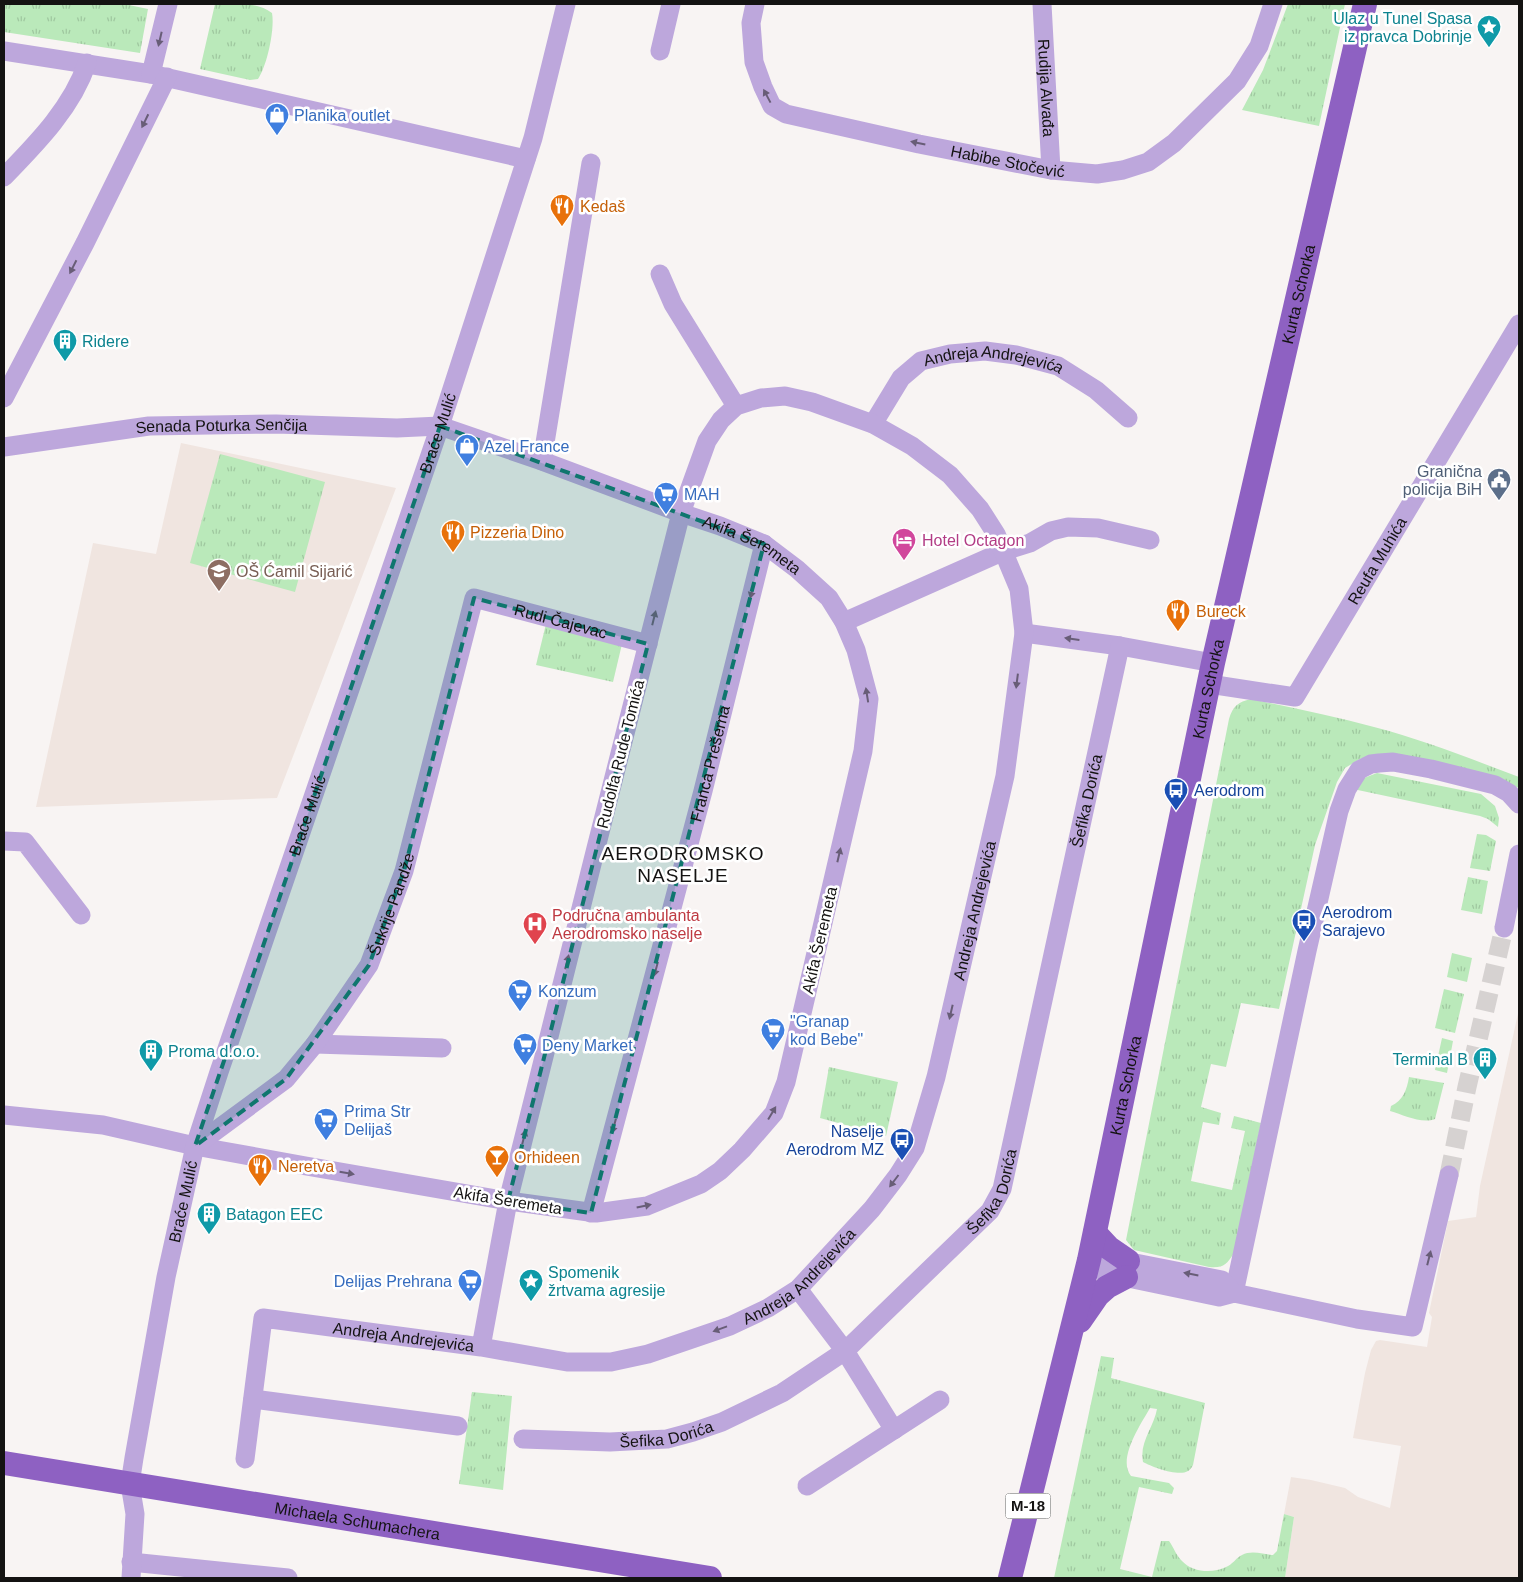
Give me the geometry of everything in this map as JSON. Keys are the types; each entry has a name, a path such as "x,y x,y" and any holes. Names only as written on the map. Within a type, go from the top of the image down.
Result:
{"main road":[{"name":"Kurta Schorka","path":"1010,1578 1090,1260 1211,674 1365,4"},
{"path":"1072,1333 1098,1295 1127,1269 1095,1233"},
{"name":"Michaela Schumachera","path":"4,1463 710,1578"}],"street":[{"path":"4,398 86,243 159,76 168,4"},
{"name":"Braće Mulić","path":"131,1570 135,1514 130,1484 166,1277 195,1146 440,426 533,138 566,4"},
{"path":"660,51 671,4"},
{"name":"Habibe Stočević","path":"755,4 751,23 754,62 772,106 786,114 919,144 1051,170 1097,174 1124,170 1148,162 1174,143 1237,81 1259,46 1273,4"},
{"name":"Rudija Alvađa","path":"1042,4 1051,170"},
{"path":"4,51 159,76 526,160"},
{"path":"4,176 28,152 57,117 80,84 87,63"},
{"path":"542,461 583,221 591,162"},
{"path":"660,274 673,304 736,406"},
{"name":"Reufa Muhića","path":"1211,674 1295,697 1519,324"},
{"name":"Andreja Andrejevića","path":"873,424 900,378 921,361 950,354 984,351 1016,355 1058,366 1096,390 1128,418"},
{"name":"Andreja Andrejevića","path":"246,1458 263,1318 567,1362 611,1362 667,1349 730,1326 768,1308 798,1289 872,1209 898,1175 915,1148 936,1077 1005,776 1024,633 1019,589 996,534 980,509 950,475 912,446 873,424 812,402 785,396 761,398 736,406 721,420 707,440 681,513"},
{"name":"Senada Poturka Senčija","path":"4,448 149,426 276,424 397,428 440,426"},
{"name":"Akifa Šeremeta","path":"195,1146 508,1201 594,1213 647,1206 701,1184 742,1150 774,1113 786,1082 863,751 869,699 856,650 844,622 829,598 797,569 764,544 542,461 440,426"},
{"name":"Rudolfa Rude Tomića","path":"480,1348 508,1201 681,513"},
{"path":"844,622 1004,551 1030,543 1051,531 1068,527 1098,528 1150,540"},
{"name":"Franca Prešerna","path":"594,1213 703,791 764,544"},
{"name":"Šukrije Pandže","path":"195,1146 286,1079 315,1044 369,965 404,871 474,598"},
{"name":"Rudi Čajevac","path":"474,598 648,644"},
{"path":"1024,633 1120,646 1211,674"},
{"name":"Šefika Dorića","path":"523,1439 610,1442 666,1438 693,1432 722,1422 782,1393 845,1351 990,1212 1002,1189 1120,646"},
{"path":"1234,1293 1313,923 1340,811 1354,778 1359,770 1371,764 1393,762 1496,785 1509,793 1519,804"},
{"path":"4,842 25,842 81,915"},
{"path":"1504,928 1519,854"},
{"path":"315,1044 442,1048"},
{"path":"4,1115 103,1125 195,1146"},
{"path":"1090,1260 1099,1269 1109,1274 1127,1269 1222,1280 1234,1293 1357,1319 1413,1327 1449,1175"},
{"path":"798,1289 845,1351 894,1430"},
{"path":"253,1399 458,1426"},
{"path":"806,1486 940,1400"},
{"path":"131,1570 288,1578"}],"highlighted area":[{"path":"440,426 764,544 591,1213 508,1201 648,644 474,598 404,871 369,965 286,1079 195,1146"}],"shaded area":[{"name":"OŠ Ćamil Sijarić","path":"181,443 396,488 277,798 36,807 93,543 156,554"},
{"path":"1519,1009 1519,1578 1285,1578 1294,1517 1284,1514 1291,1477 1345,1488 1358,1497 1390,1508 1401,1446 1353,1438 1365,1373 1371,1350 1376,1341 1427,1347 1432,1317 1429,1313 1448,1221 1476,1217 1480,1186"}],"green space":[{"path":"4,4 124,4 148,9 140,53 4,32"},
{"path":"215,4 252,5 272,13 270,47 258,79 250,80 200,69"},
{"path":"1288,4 1345,4 1319,126 1242,110 1263,70"},
{"path":"220,454 325,482 295,592 190,563"},
{"path":"546,624 622,644 613,682 536,665"},
{"path":"1251,699 1393,732 1519,777 1519,788 1468,769 1378,754 1360,759 1345,768 1337,782 1315,845 1279,1009 1241,1003 1226,1067 1211,1064 1201,1107 1221,1113 1219,1125 1203,1122 1191,1181 1232,1190 1245,1131 1231,1128 1234,1116 1261,1123 1234,1253 1224,1265 1209,1267 1134,1250 1126,1240 1229,719 1237,705"},
{"path":"1377,773 1481,794 1495,806 1499,818 1498,827 1488,819 1480,816 1353,789 1364,778"},
{"path":"1477,834 1486,835 1496,841 1490,871 1470,868"},
{"path":"1468,877 1488,881 1482,914 1461,910"},
{"path":"1452,953 1472,958 1467,982 1447,977"},
{"path":"1444,989 1464,994 1455,1033 1435,1028"},
{"path":"1442,1038 1453,1041 1447,1073 1435,1070"},
{"path":"829,1067 898,1082 886,1136 820,1118"},
{"path":"1409,1077 1444,1083 1435,1119 1418,1120 1390,1111 1391,1106 1399,1101 1404,1094"},
{"path":"1101,1356 1114,1358 1111,1378 1205,1403 1193,1465 1184,1473 1159,1469 1143,1462 1143,1448 1157,1409 1150,1408 1136,1432 1128,1451 1127,1469 1131,1476 1169,1483 1174,1488 1172,1494 1139,1487 1120,1569 1152,1577 1161,1541 1169,1541 1186,1565 1203,1571 1215,1571 1228,1566 1240,1556 1249,1553 1273,1555 1277,1551 1284,1514 1294,1517 1285,1578 1054,1578"},
{"path":"472,1392 512,1396 503,1490 459,1484"}],"tunnel":[{"path":"1449,1175 1467,1087 1504,928"}],"place":[{"name":"Ulaz u Tunel Spasa iz pravca Dobrinje","path":"1489,48"},
{"name":"Planika outlet","path":"277,136"},
{"name":"Kedaš","path":"562,227"},
{"name":"Ridere","path":"65,362"},
{"name":"Azel France","path":"467,467"},
{"name":"Granična policija BiH","path":"1499,501"},
{"name":"MAH","path":"666,515"},
{"name":"Pizzeria Dino","path":"453,553"},
{"name":"Hotel Octagon","path":"904,561"},
{"name":"OŠ Ćamil Sijarić","path":"219,592"},
{"name":"Bureck","path":"1178,632"},
{"name":"Aerodrom","path":"1176,811"},
{"name":"Aerodrom Sarajevo","path":"1304,942"},
{"name":"Područna ambulanta Aerodromsko naselje","path":"535,945"},
{"name":"Konzum","path":"520,1012"},
{"name":"\"Granap kod Bebe\"","path":"773,1051"},
{"name":"Deny Market","path":"525,1066"},
{"name":"Proma d.o.o.","path":"151,1072"},
{"name":"Terminal B","path":"1485,1080"},
{"name":"Prima Str Delijaš","path":"326,1141"},
{"name":"Naselje Aerodrom MZ","path":"902,1161"},
{"name":"Orhideen","path":"497,1178"},
{"name":"Neretva","path":"260,1187"},
{"name":"Batagon EEC","path":"209,1235"},
{"name":"Delijas Prehrana","path":"470,1302"},
{"name":"Spomenik žrtvama agresije","path":"531,1302"}],"district":[{"name":"AERODROMSKO NASELJE","path":"683,864"}]}
